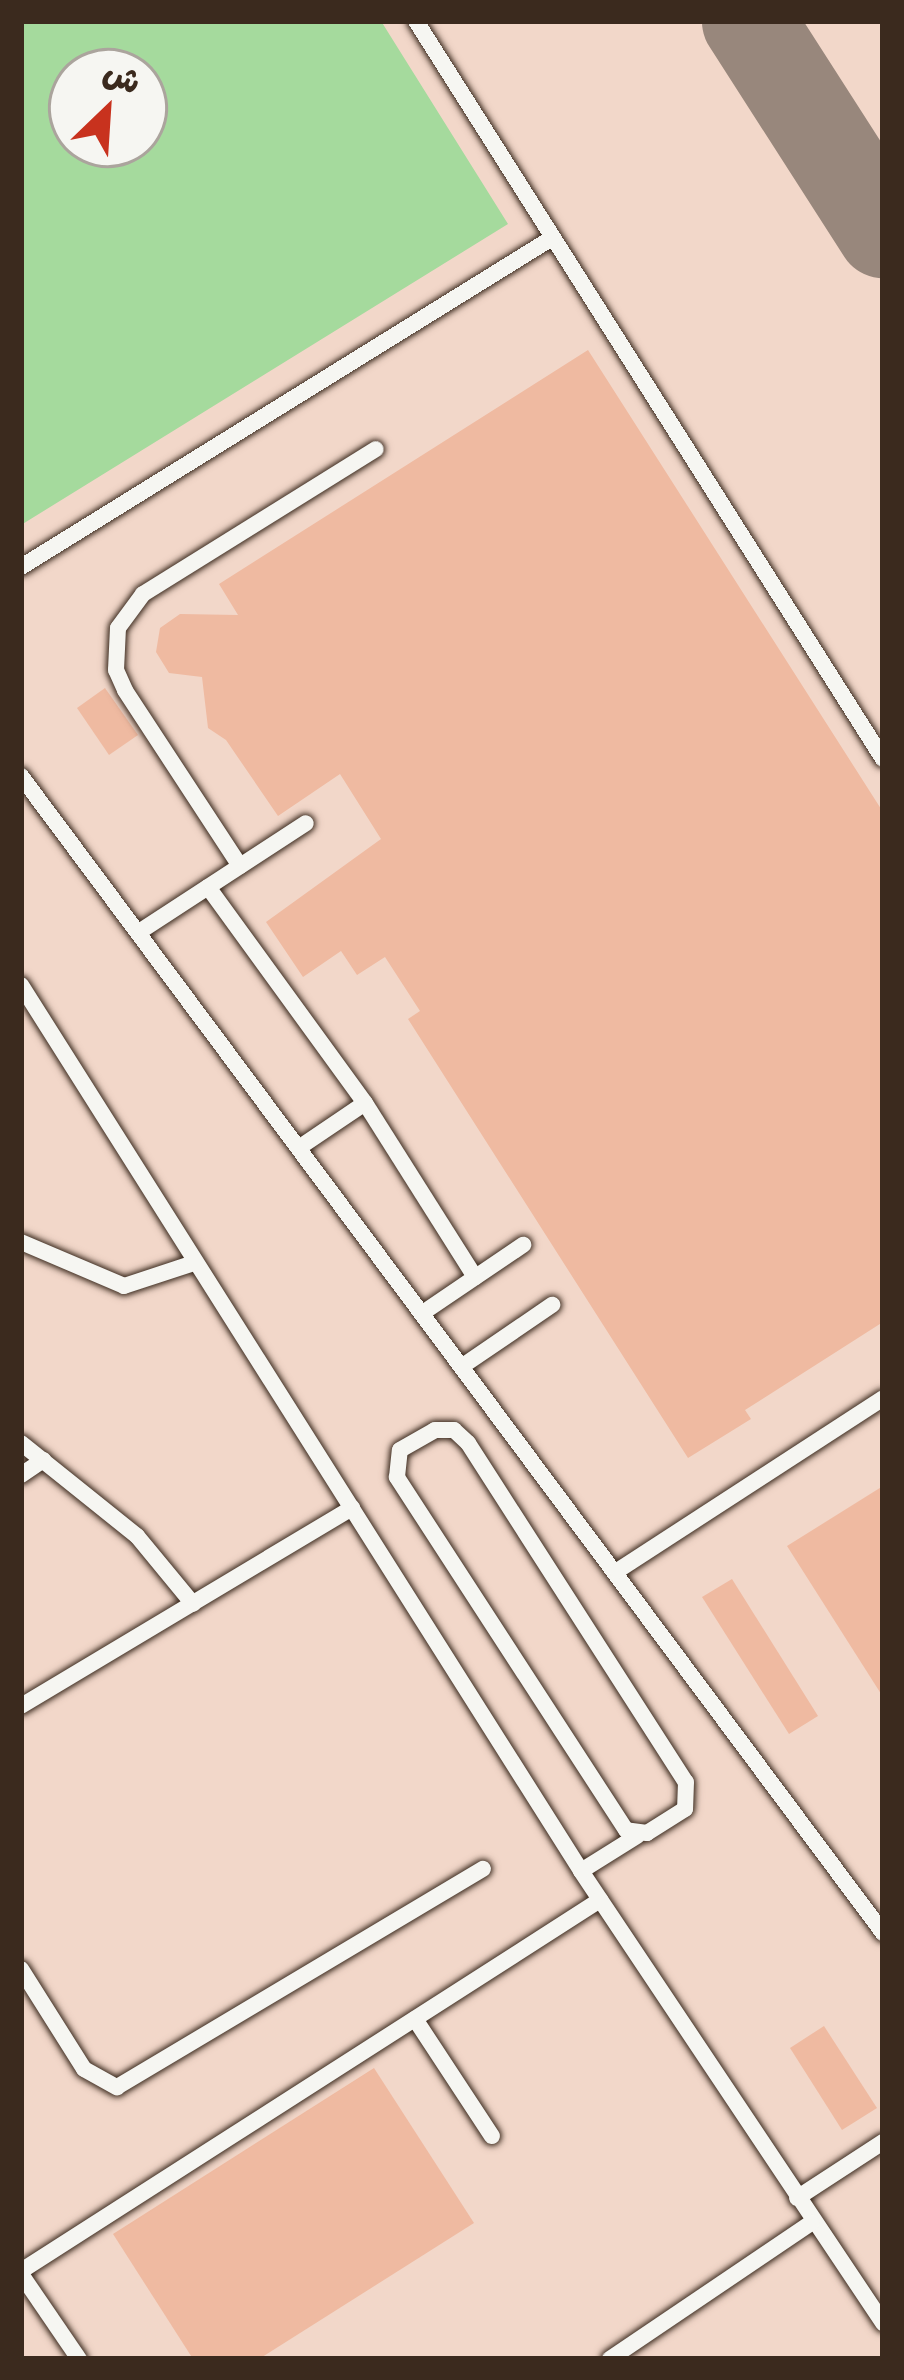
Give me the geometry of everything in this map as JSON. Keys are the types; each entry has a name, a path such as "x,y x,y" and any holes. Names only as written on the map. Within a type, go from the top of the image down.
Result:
{"lane":[{"path":"416,21 883,759"},
{"path":"21,567 552,238"},
{"path":"240,866 124,690 114,649 118,628 142,594 376,449"},
{"path":"21,776 883,1933"},
{"path":"139,932 306,823"},
{"path":"208,887 365,1103 475,1277"},
{"path":"21,985 581,1871 883,2323"},
{"path":"300,1147 365,1103"},
{"path":"21,1242 124,1286 194,1263"},
{"path":"424,1312 523,1245"},
{"path":"464,1365 552,1304"},
{"path":"617,1571 883,1398"},
{"path":"581,1871 685,1809 686,1782 462,1435 445,1428 415,1439 396,1459 397,1477 637,1836"},
{"path":"21,1443 137,1536 193,1604"},
{"path":"21,1474 43,1460"},
{"path":"21,1706 352,1508"},
{"path":"21,1969 93,2080 117,2087 483,1869"},
{"path":"79,2359 21,2273 600,1900"},
{"path":"415,2019 493,2136"},
{"path":"796,2198 883,2142"},
{"path":"610,2359 812,2223"}],"shaded area":[{"path":"21,21 883,21 883,2359 21,2359"}],"green space":[{"path":"21,21 381,21 508,224 21,525"}],"building":[{"path":"588,350 883,812 883,1322 745,1410 751,1419 688,1458 408,1019 420,1011 385,957 357,975 341,951 303,977 266,922 381,839 340,774 278,816 226,740 208,728 202,677 169,673 156,652 160,628 180,614 238,615 219,584"},
{"path":"105,688 138,735 109,755 77,708"},
{"path":"883,1486 883,1697 787,1546"},
{"path":"732,1579 818,1716 789,1734 702,1597"},
{"path":"824,2026 877,2108 842,2130 790,2048"},
{"path":"374,2068 474,2223 259,2359 193,2359 113,2234"}],"taxiway":[{"path":"748,21 883,231"}]}
